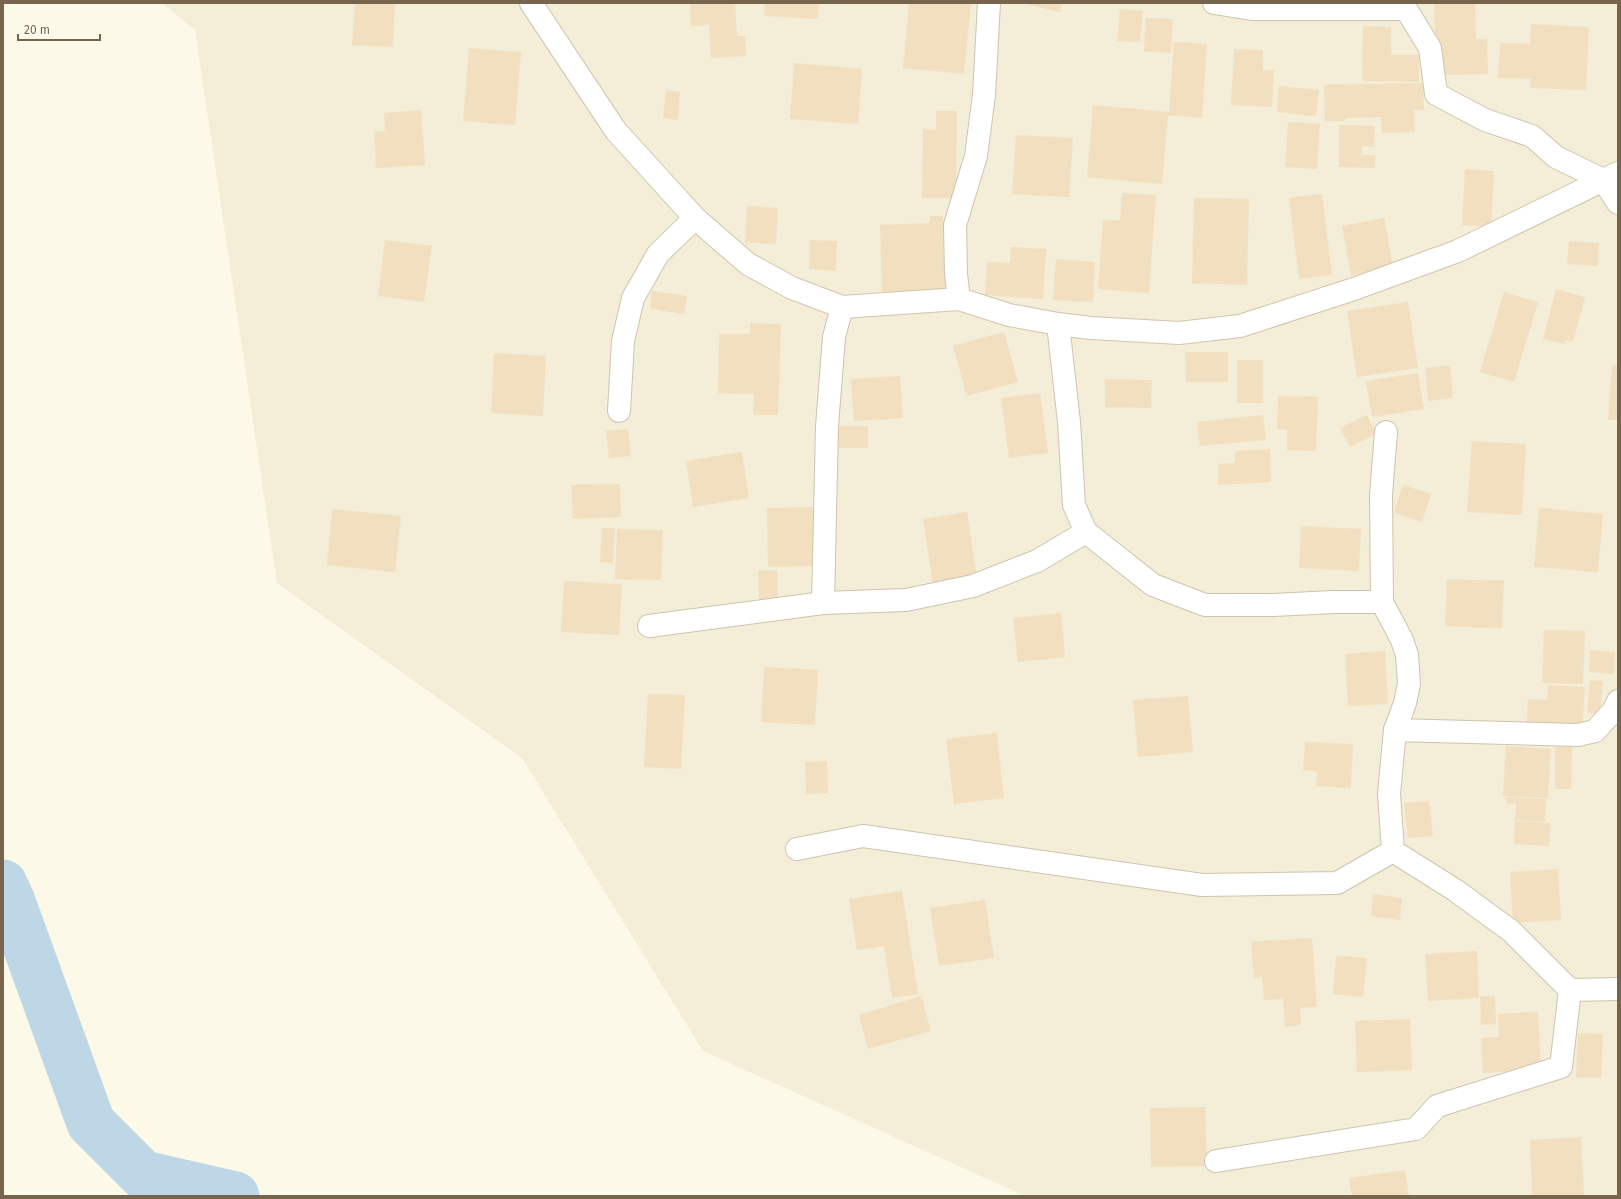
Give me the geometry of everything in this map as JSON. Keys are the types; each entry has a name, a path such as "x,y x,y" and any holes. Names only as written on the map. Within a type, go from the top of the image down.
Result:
{"street":[{"path":"531,3 616,131 695,218 748,264 792,288 842,307 959,299 1009,315 1058,324 1179,334 1240,326 1354,289 1458,251 1611,176"},
{"path":"959,299 956,274 955,225 976,156 984,95 987,8 989,3"},
{"path":"1214,3 1252,9 1406,9 1430,48 1436,94 1485,120 1532,136 1556,156 1611,176"},
{"path":"1611,176 1618,203"},
{"path":"619,411 623,341 633,298 658,254 695,218"},
{"path":"823,603 827,426 834,337 842,307"},
{"path":"1058,324 1069,422 1074,505 1086,532 1153,585 1205,605 1382,602"},
{"path":"1386,432 1381,495 1382,602 1402,640 1407,656 1409,684 1405,703 1395,730 1388,794 1393,851"},
{"path":"649,626 823,603 906,600 973,586 1037,561 1086,532"},
{"path":"1395,730 1578,734 1595,731 1614,710 1618,701"},
{"path":"797,849 863,836 1202,885 1337,883 1393,851"},
{"path":"1393,851 1455,890 1511,931 1570,990 1618,989"},
{"path":"1216,1161 1416,1129 1437,1106 1561,1067 1570,990"}],"shaded area":[{"path":"162,3 1618,3 1618,1196 1025,1196 703,1051 522,758 277,583 195,30"}],"building":[{"path":"355,3 395,3 393,47 352,45"},
{"path":"690,3 735,3 737,36 745,36 746,56 711,58 709,25 691,26"},
{"path":"765,3 819,3 818,19 764,16"},
{"path":"909,3 971,4 964,74 903,68"},
{"path":"1021,3 1062,3 1060,12"},
{"path":"1434,3 1475,3 1476,39 1487,39 1488,74 1436,75"},
{"path":"1120,9 1143,11 1140,42 1117,41"},
{"path":"1146,18 1173,19 1171,53 1144,51"},
{"path":"1531,24 1589,27 1586,90 1530,88 1531,79 1498,78 1500,43 1530,44"},
{"path":"1363,26 1391,27 1391,55 1419,55 1419,82 1362,81"},
{"path":"1174,42 1207,44 1202,118 1168,115 1162,184 1087,177 1093,105 1169,112"},
{"path":"469,48 521,52 515,125 463,121"},
{"path":"1234,49 1263,50 1263,70 1274,70 1272,107 1231,105"},
{"path":"794,63 862,69 858,124 790,119"},
{"path":"1423,83 1424,110 1414,110 1415,132 1382,133 1381,117 1345,118 1345,121 1325,121 1324,85"},
{"path":"1279,86 1319,90 1316,116 1277,112"},
{"path":"666,90 680,92 678,120 663,118"},
{"path":"421,110 425,165 376,168 374,132 385,131 384,113"},
{"path":"936,111 957,111 956,198 922,198 923,129 936,130"},
{"path":"1288,122 1320,124 1317,169 1285,167"},
{"path":"1339,125 1375,126 1374,147 1362,146 1362,155 1375,155 1375,168 1339,167"},
{"path":"1016,135 1073,138 1069,197 1012,194"},
{"path":"1465,169 1494,171 1491,227 1462,225"},
{"path":"1122,193 1156,195 1149,293 1098,289 1103,220 1120,221"},
{"path":"1322,194 1332,275 1299,279 1289,198"},
{"path":"1194,198 1249,199 1247,285 1192,283"},
{"path":"747,206 778,208 776,244 745,242"},
{"path":"930,216 943,216 945,290 882,292 880,225 930,223"},
{"path":"1384,218 1393,267 1351,275 1342,226"},
{"path":"385,240 432,246 424,302 378,296"},
{"path":"810,240 837,241 836,271 809,269"},
{"path":"1569,241 1599,243 1598,266 1567,264"},
{"path":"1011,247 1046,249 1043,299 985,295 987,262 1010,263"},
{"path":"1056,259 1095,262 1093,302 1053,300"},
{"path":"1556,289 1585,297 1573,342 1566,340 1565,344 1543,339"},
{"path":"652,291 687,296 684,314 650,309"},
{"path":"1504,292 1538,302 1514,382 1480,372"},
{"path":"1408,302 1418,368 1357,377 1347,311"},
{"path":"750,323 781,324 778,415 753,415 754,394 718,393 719,334 750,334"},
{"path":"1004,332 1018,382 967,396 953,346"},
{"path":"1185,352 1228,352 1228,382 1186,382"},
{"path":"494,353 546,356 543,416 491,413"},
{"path":"1237,360 1263,360 1263,403 1237,403"},
{"path":"1450,365 1453,398 1428,401 1425,368"},
{"path":"1612,365 1618,366 1618,420 1608,420"},
{"path":"1418,373 1424,409 1372,417 1366,381"},
{"path":"900,376 903,418 854,421 851,379"},
{"path":"1105,379 1152,380 1151,408 1105,407"},
{"path":"1040,393 1048,453 1009,458 1001,398"},
{"path":"1278,396 1318,397 1316,451 1287,450 1287,430 1277,429"},
{"path":"1263,415 1266,440 1200,446 1197,422"},
{"path":"1367,415 1376,434 1350,447 1340,428"},
{"path":"837,426 868,426 868,448 837,448"},
{"path":"628,429 631,456 609,458 606,431"},
{"path":"1472,441 1526,444 1522,515 1467,512"},
{"path":"1270,449 1271,482 1218,485 1218,464 1235,463 1235,451"},
{"path":"742,452 749,498 693,507 686,461"},
{"path":"620,484 621,517 573,519 571,485"},
{"path":"1403,485 1431,494 1422,522 1394,513"},
{"path":"814,507 815,566 768,567 767,508"},
{"path":"1539,508 1603,514 1598,572 1534,567"},
{"path":"332,509 401,516 395,572 327,565"},
{"path":"967,512 977,578 933,584 923,519"},
{"path":"1301,526 1361,529 1359,571 1299,568"},
{"path":"602,528 615,528 613,563 600,562"},
{"path":"617,529 663,530 661,580 615,579"},
{"path":"777,570 778,600 759,601 758,571"},
{"path":"1447,579 1504,581 1502,628 1445,626"},
{"path":"564,581 622,584 619,635 561,632"},
{"path":"1061,613 1065,657 1018,662 1013,618"},
{"path":"1544,630 1585,631 1583,684 1542,683"},
{"path":"1590,650 1615,652 1614,674 1589,672"},
{"path":"1385,651 1388,704 1348,706 1345,654"},
{"path":"764,667 818,670 815,725 761,722"},
{"path":"1590,680 1603,681 1600,714 1587,713"},
{"path":"1548,685 1585,687 1582,731 1526,728 1528,699 1547,700"},
{"path":"648,694 685,695 681,769 644,767"},
{"path":"1188,696 1193,752 1138,757 1133,700"},
{"path":"997,733 1004,798 954,804 946,739"},
{"path":"1305,742 1353,744 1351,788 1316,786 1317,771 1303,770"},
{"path":"1506,746 1551,749 1548,798 1503,796"},
{"path":"1555,747 1572,747 1571,789 1555,789"},
{"path":"827,761 828,793 806,794 805,762"},
{"path":"1506,797 1546,799 1545,822 1515,820 1516,804 1506,803"},
{"path":"1429,801 1433,836 1408,838 1404,803"},
{"path":"1515,821 1551,823 1549,846 1514,844"},
{"path":"1558,869 1561,920 1513,923 1510,872"},
{"path":"902,891 918,994 892,998 884,946 857,950 849,899"},
{"path":"1373,894 1402,898 1400,920 1371,916"},
{"path":"985,900 994,958 939,966 930,908"},
{"path":"1312,938 1317,1007 1300,1008 1301,1025 1285,1027 1283,999 1264,1000 1262,977 1254,978 1251,942"},
{"path":"1477,951 1479,998 1428,1001 1425,954"},
{"path":"1336,956 1367,958 1363,997 1333,994"},
{"path":"921,996 931,1031 868,1049 859,1015"},
{"path":"1495,996 1496,1024 1481,1025 1480,997"},
{"path":"1538,1012 1541,1070 1483,1073 1481,1038 1499,1037 1498,1014"},
{"path":"1410,1019 1412,1070 1357,1072 1355,1021"},
{"path":"1578,1033 1603,1034 1601,1078 1576,1077"},
{"path":"1205,1107 1207,1166 1151,1167 1150,1108"},
{"path":"1581,1137 1584,1196 1532,1196 1530,1140"},
{"path":"1405,1170 1409,1196 1352,1196 1349,1178"}],"waterway":[{"path":"3,884 10,899 91,1123 143,1175 235,1196"}]}
